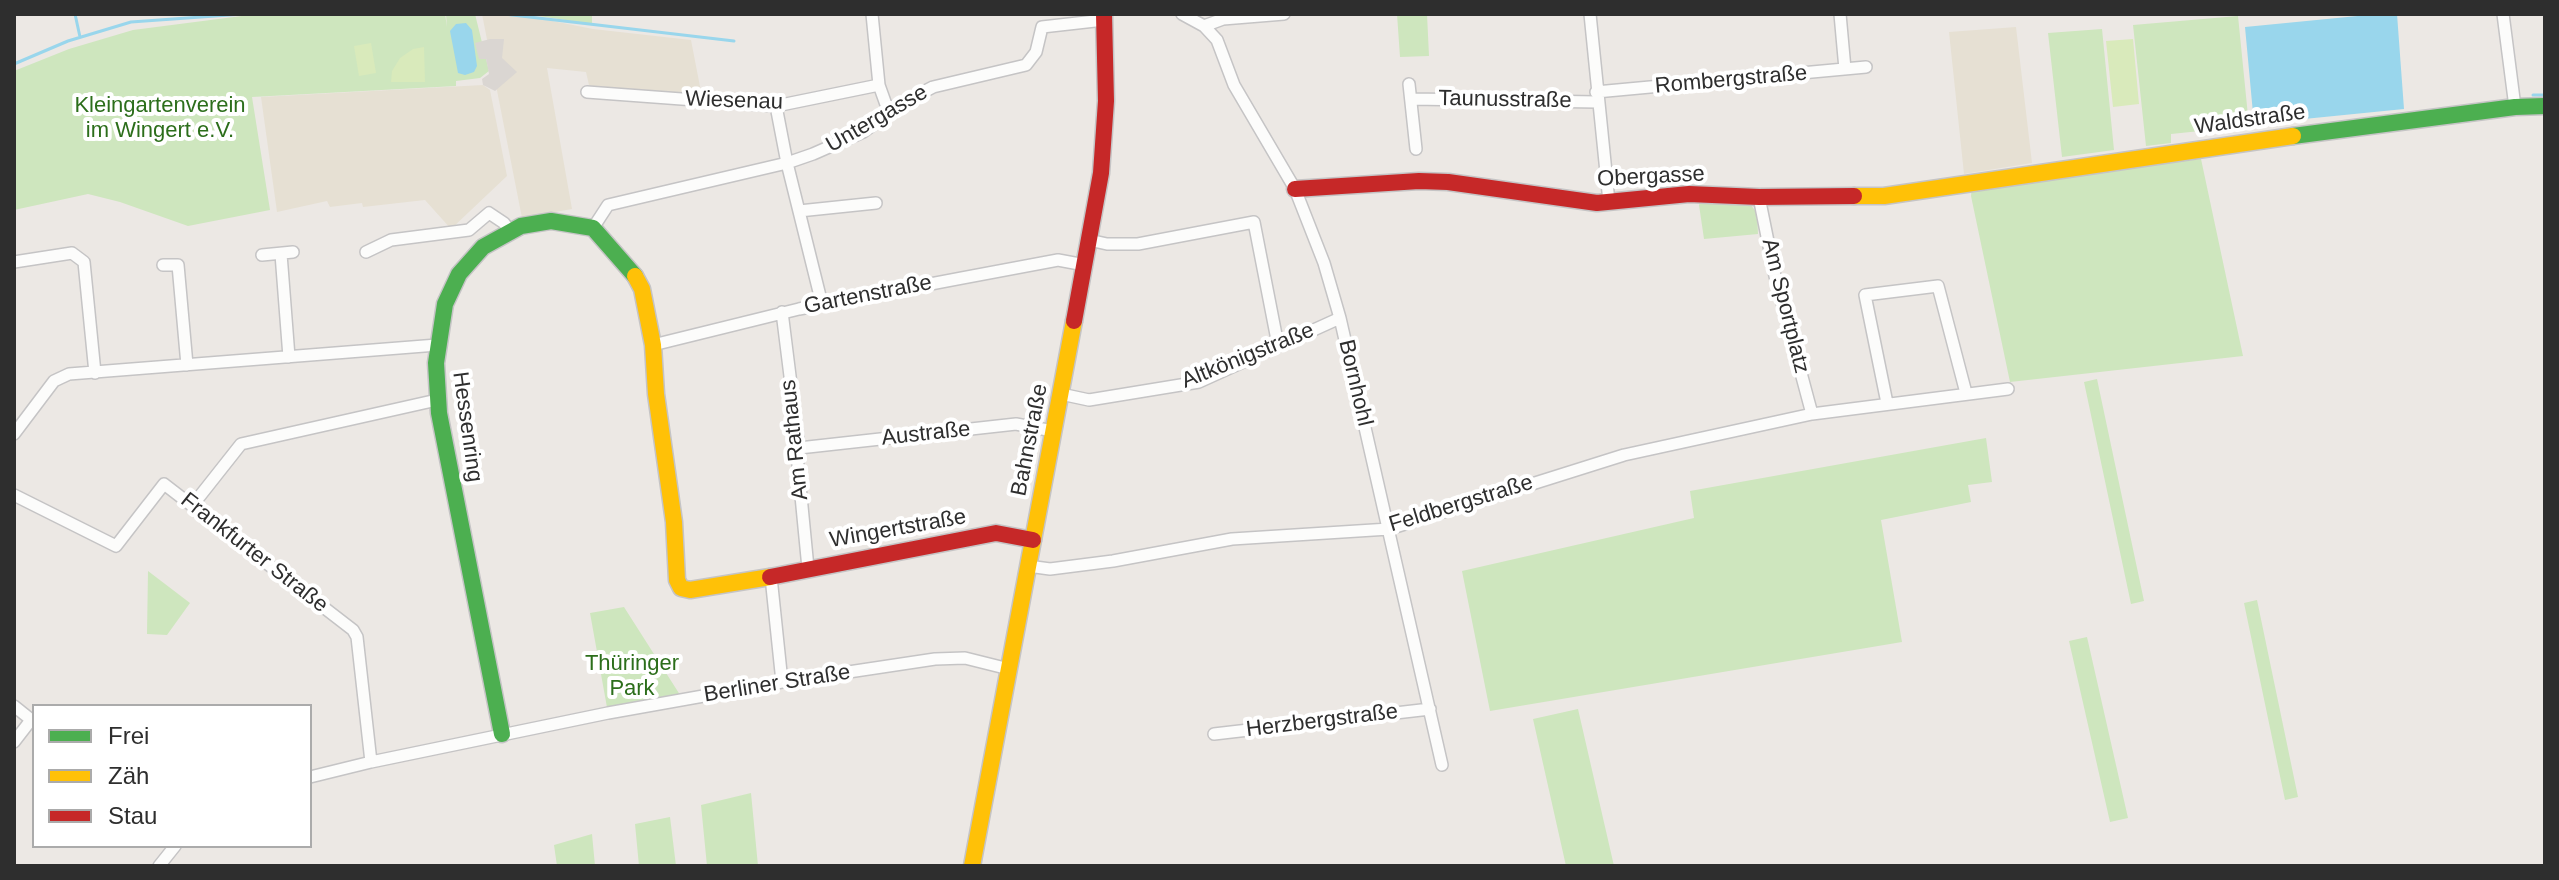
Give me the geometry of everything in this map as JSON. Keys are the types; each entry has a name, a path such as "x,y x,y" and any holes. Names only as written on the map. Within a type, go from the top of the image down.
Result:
{"street":[{"path":"872,14 879,85 889,113"},
{"path":"1182,14 1204,26 1223,19 1284,14"},
{"path":"1590,14 1609,202"},
{"path":"1840,14 1845,69"},
{"path":"2503,14 2515,107"},
{"name":"Untergasse","path":"593,228 608,205 787,163 833,148 933,87 1026,65 1036,52 1042,27 1104,17"},
{"name":"Bahnstraße","path":"972,866 1089,240 1106,101 1104,17"},
{"name":"Bornhohl","path":"1204,26 1217,40 1234,85 1295,189 1324,263 1340,318 1442,765"},
{"name":"Rombergstraße","path":"1597,97 1866,67"},
{"name":"Taunusstraße","path":"1409,84 1416,149"},
{"name":"Wiesenau","path":"587,92 776,106 879,85"},
{"name":"Taunusstraße","path":"1412,99 1597,97"},
{"path":"776,106 822,304"},
{"name":"Waldstraße","path":"1963,183 2515,107 2545,106"},
{"name":"Obergasse","path":"1295,189 1448,182 1582,202 1609,202 1689,194 1884,196 1963,183"},
{"name":"Am Sportplatz","path":"1759,197 1775,276 1812,414"},
{"path":"799,211 876,203"},
{"path":"366,252 391,240 469,230 489,213 510,231"},
{"name":"Hessenring","path":"502,734 461,538 437,400 437,345 448,295 464,267 480,250 510,231 528,224 545,221 593,228"},
{"path":"1089,240 1107,244 1138,244 1254,222 1278,345"},
{"path":"593,228 636,277 646,304 653,345"},
{"path":"469,230 480,250"},
{"path":"14,262 72,253 84,262 95,373"},
{"path":"262,255 287,253 289,357"},
{"name":"Gartenstraße","path":"653,345 782,312 1058,260 1085,265"},
{"path":"163,265 178,265 187,365"},
{"path":"1887,403 1865,295 1938,286 1966,393"},
{"name":"Am Rathaus","path":"782,312 799,448 797,455 808,568"},
{"name":"Altkönigstraße","path":"1061,394 1089,400 1187,385 1340,318"},
{"path":"14,434 54,381 69,374 437,345"},
{"name":"Wingertstraße","path":"653,345 656,394 674,522 677,580 681,588 690,590 771,577 996,533 1033,540"},
{"name":"Feldbergstraße","path":"1028,566 1050,569 1113,561 1232,539 1389,529 1615,458 1812,414 2008,389"},
{"path":"192,506 241,444 437,400"},
{"name":"Austraße","path":"799,448 1016,424 1053,431"},
{"name":"Frankfurter Straße","path":"14,495 116,546 164,484 353,630 357,637 371,762"},
{"path":"771,577 782,682"},
{"name":"Berliner Straße","path":"312,777 502,734 782,682 935,659 965,658 1009,669"},
{"path":"14,706 32,720"},
{"name":"Herzbergstraße","path":"1214,734 1430,709"},
{"path":"14,742 32,722"},
{"path":"159,866 173,848"}],"shaded area":[{"path":"482,14 517,14 593,29 691,40 702,97 593,88 589,85 586,72 547,68 572,209 522,218"},
{"path":"2016,27 2032,163 1964,174 1949,32"},
{"path":"504,39 502,58 517,72 495,91 483,85 482,79 489,74 486,59 479,59 475,43"},
{"path":"483,85 490,90 507,176 451,229 425,200 363,207 362,203 330,207 327,201 277,212 261,97"}],"green space":[{"name":"Kleingartenverein im Wingert e.V.","path":"257,14 445,14 447,27 446,14 475,14 489,71 480,78 456,81 456,86 252,97 270,210 188,226 88,194 14,210 14,71 69,49 133,30"},
{"path":"526,14 592,14 592,24"},
{"path":"1397,14 1427,14 1429,56 1400,57"},
{"path":"2238,16 2249,126 2171,134 2171,143 2146,146 2133,25"},
{"path":"2102,29 2114,150 2062,157 2048,33"},
{"path":"2133,39 2139,104 2113,107 2106,41"},
{"path":"371,43 376,73 359,76 354,46"},
{"path":"424,47 425,82 391,82 392,71 400,58 413,49"},
{"path":"2201,159 2243,356 2010,382 1971,196 1972,185"},
{"path":"1701,202 1750,204 1757,213 1758,234 1704,239"},
{"path":"2097,379 2144,601 2131,604 2084,382"},
{"path":"1986,438 1992,482 1968,485 1971,502 1881,520 1902,642 1490,711 1462,571 1694,518 1690,491"},
{"path":"148,571 190,603 167,635 147,634"},
{"path":"2257,600 2298,797 2285,800 2244,603"},
{"name":"Thüringer Park","path":"624,607 682,698 608,713 590,613"},
{"path":"2087,637 2128,818 2110,822 2069,641"},
{"path":"1578,709 1614,866 1566,866 1533,719"},
{"path":"751,793 758,866 707,866 701,805"},
{"path":"670,817 676,866 639,866 635,824"},
{"path":"592,834 595,866 557,866 554,845"}],"water":[{"path":"2397,14 2404,109 2254,124 2245,27"},
{"path":"466,23 472,30 477,66 474,72 465,75 458,73 450,31 456,24"}],"waterway":[{"path":"75,14 80,37"},
{"path":"14,64 68,41 131,22 243,14"},
{"path":"504,14 734,41"},
{"path":"2533,95 2545,95"}],"traffic: fast":[{"path":"2293,136 2515,107 2545,106"},
{"path":"502,734 439,413 436,363 445,304 459,274 483,247 521,226 551,221 593,228 635,276"}],"traffic: slow":[{"path":"1854,196 1884,196 2293,136"},
{"path":"635,276 642,289 653,345 656,394 674,522 677,580 681,588 690,590 770,577"},
{"path":"972,866 1074,321"}],"traffic: jam":[{"path":"1074,321 1101,173 1106,101 1104,14"},
{"path":"1295,189 1448,182 1597,203 1689,194 1854,196"},
{"path":"770,577 996,533 1033,540"}]}
